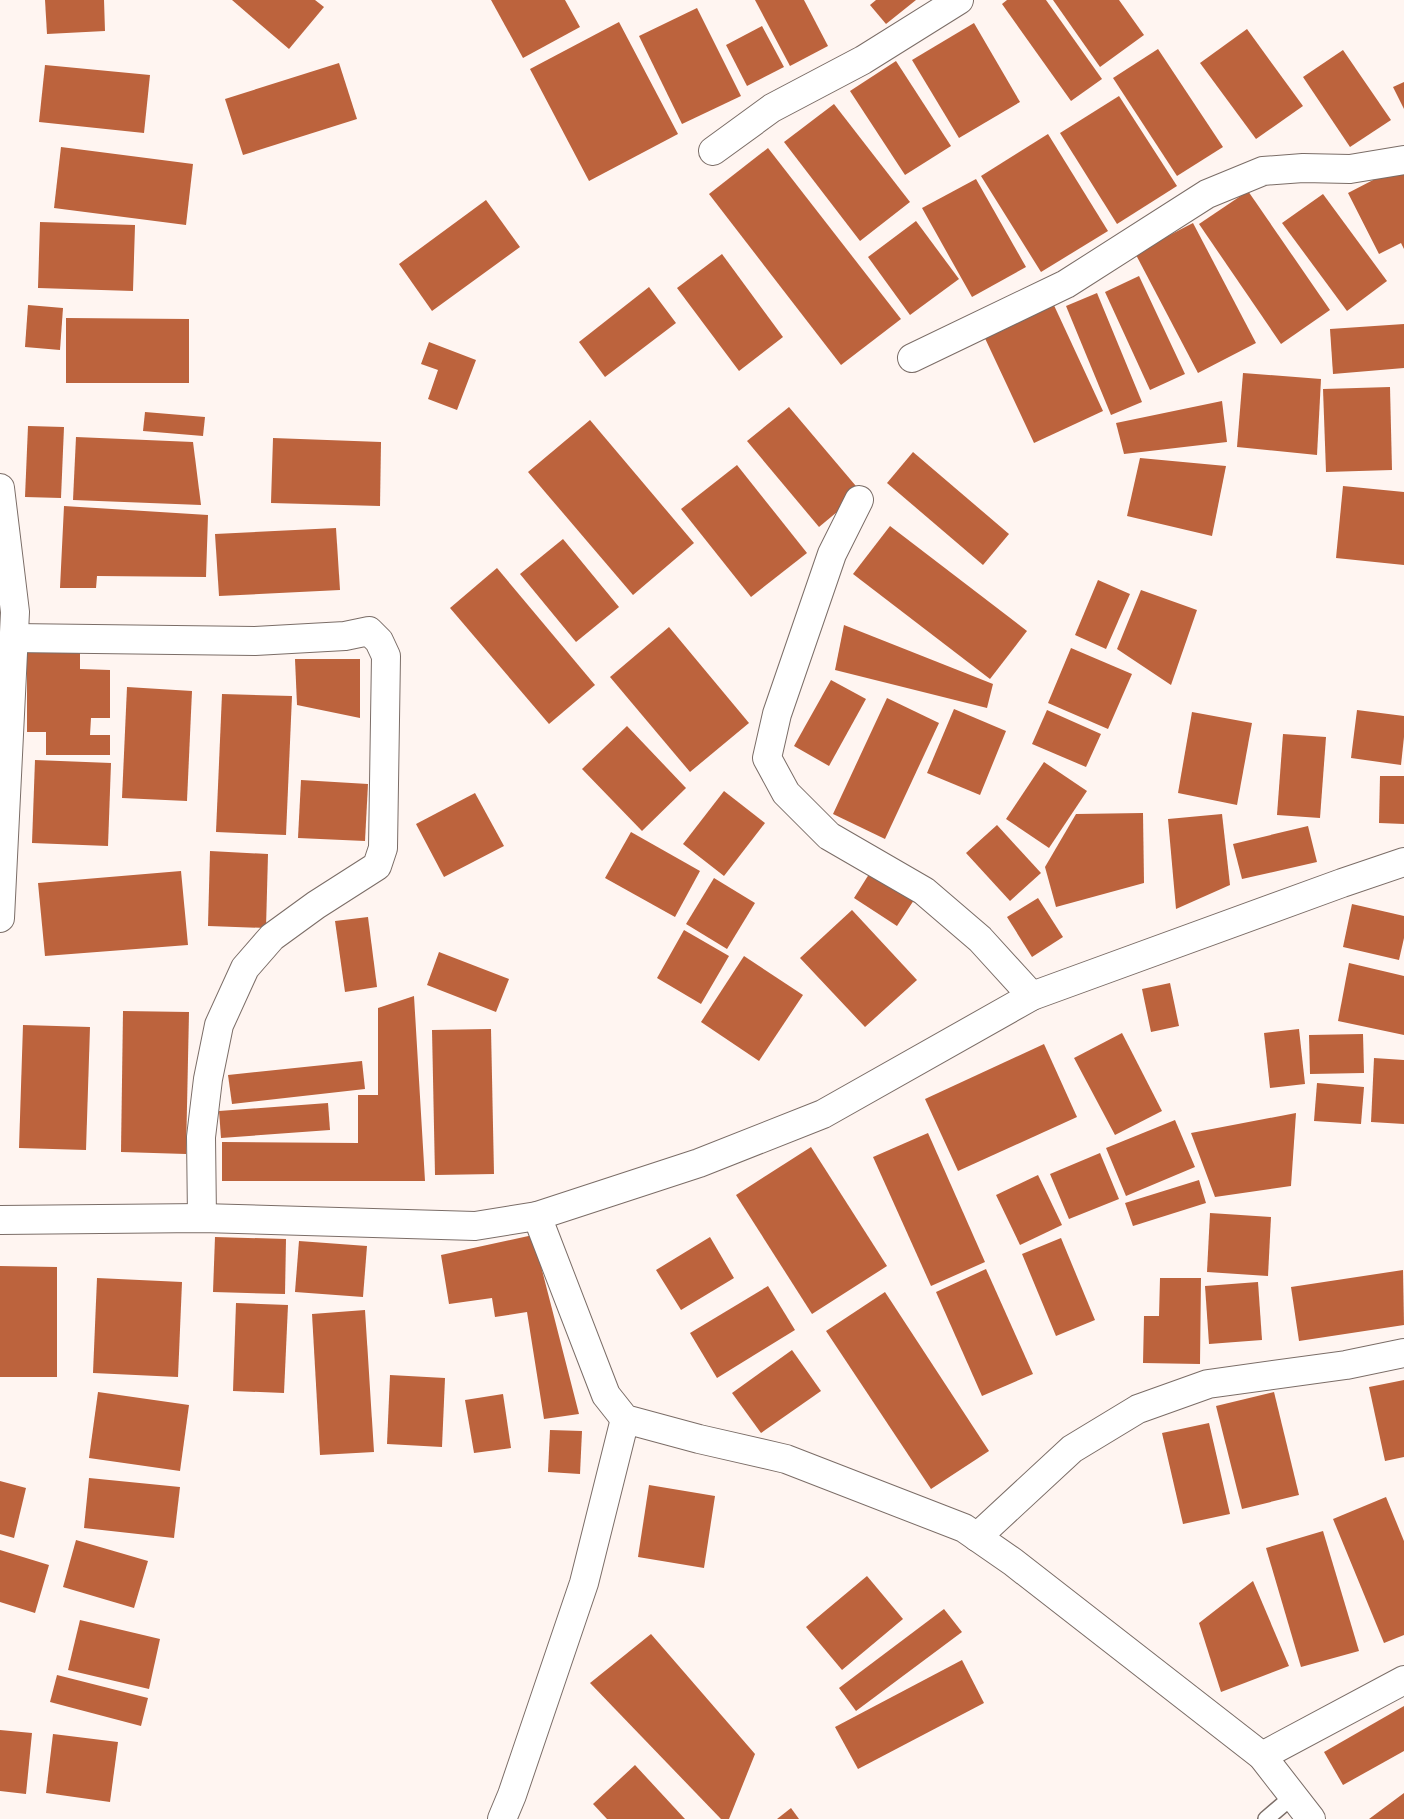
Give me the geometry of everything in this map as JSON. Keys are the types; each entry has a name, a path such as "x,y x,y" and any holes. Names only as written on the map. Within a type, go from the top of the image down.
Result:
{"street":[{"path":"714,151 772,108 863,60 959,0"},
{"path":"912,358 1066,284 1208,194 1263,171 1303,168 1350,169 1404,160"},
{"path":"0,488 10,621 0,918"},
{"path":"859,500 832,554 777,714 767,758 786,793 829,836 924,891 980,939 1032,996"},
{"path":"10,621 255,641 345,636 369,631 379,641 386,656 383,848 377,866 316,905 272,937 245,968 219,1025 208,1079 201,1136 202,1218"},
{"path":"0,1220 202,1218 474,1226 537,1216 699,1163 823,1114 1032,996 1404,862"},
{"path":"537,1216 606,1395 625,1419 699,1439 786,1459 964,1528 1020,1568 1262,1756 1311,1819"},
{"path":"977,1537 1072,1449 1138,1409 1208,1384 1346,1365 1404,1354"},
{"path":"502,1819 512,1796 584,1583 625,1419"},
{"path":"1262,1756 1404,1680"}],"lane":[{"path":"1266,1819 1293,1796"}],"building":[{"path":"45,0 104,0 105,31 47,34"},
{"path":"232,0 315,0 324,7 289,49"},
{"path":"491,0 565,0 580,27 523,58"},
{"path":"755,0 804,0 828,46 790,66"},
{"path":"876,0 916,0 886,24 870,5"},
{"path":"1007,0 1046,0 1102,79 1071,101 1002,4"},
{"path":"1053,0 1119,0 1144,35 1100,67"},
{"path":"697,8 741,96 682,124 639,36"},
{"path":"619,22 678,134 589,181 530,69"},
{"path":"974,23 1020,102 959,138 912,60"},
{"path":"762,26 784,67 747,86 726,45"},
{"path":"1247,29 1303,106 1256,139 1200,63"},
{"path":"1158,49 1223,147 1177,176 1113,78"},
{"path":"1343,50 1391,120 1350,147 1303,77"},
{"path":"896,61 951,146 905,175 850,91"},
{"path":"339,63 357,119 243,155 225,99"},
{"path":"45,65 150,75 144,133 39,122"},
{"path":"1404,82 1404,109 1393,87"},
{"path":"1119,96 1177,186 1117,224 1060,133"},
{"path":"834,104 910,202 860,241 784,142"},
{"path":"1048,134 1108,231 1041,272 981,176"},
{"path":"61,147 193,164 186,225 54,208"},
{"path":"768,148 901,319 841,365 709,194"},
{"path":"1404,164 1404,249 1401,243 1379,254 1348,193"},
{"path":"976,179 1026,267 972,297 922,208"},
{"path":"1248,191 1330,310 1281,344 1199,224"},
{"path":"1323,194 1387,281 1347,311 1282,223"},
{"path":"486,200 520,247 432,311 399,264"},
{"path":"916,221 959,279 910,315 868,257"},
{"path":"40,222 135,225 133,291 38,288"},
{"path":"1193,223 1256,343 1198,373 1135,253"},
{"path":"722,254 783,337 739,371 677,288"},
{"path":"1139,276 1185,374 1150,390 1105,292"},
{"path":"649,287 676,323 605,377 579,342"},
{"path":"1097,293 1142,402 1111,415 1066,306"},
{"path":"1052,301 1103,411 1034,443 983,334"},
{"path":"28,305 63,308 60,350 25,347"},
{"path":"66,318 189,319 189,383 66,383"},
{"path":"1404,324 1404,368 1333,374 1330,329"},
{"path":"429,342 476,360 457,410 428,399 438,370 421,364"},
{"path":"1243,373 1321,379 1317,455 1237,447"},
{"path":"1390,387 1392,470 1326,472 1323,389"},
{"path":"1222,401 1227,442 1124,454 1116,423"},
{"path":"789,407 861,492 819,527 747,441"},
{"path":"145,412 205,417 203,436 143,431"},
{"path":"590,420 694,543 633,595 528,472"},
{"path":"28,426 64,427 61,498 25,497"},
{"path":"76,437 193,442 201,505 73,500"},
{"path":"273,438 381,442 380,506 271,503"},
{"path":"913,452 1009,534 983,565 887,483"},
{"path":"1140,458 1226,466 1212,536 1127,516"},
{"path":"737,465 807,553 751,597 681,509"},
{"path":"1343,486 1404,492 1404,565 1336,558"},
{"path":"64,506 208,515 206,577 97,576 96,588 60,588"},
{"path":"890,526 1027,631 990,679 853,574"},
{"path":"336,528 340,590 219,596 215,534"},
{"path":"563,539 619,607 576,642 520,574"},
{"path":"497,568 595,685 549,724 450,608"},
{"path":"1098,580 1130,594 1106,649 1075,635"},
{"path":"1141,590 1197,610 1171,685 1117,649"},
{"path":"844,625 993,684 987,708 835,670"},
{"path":"669,627 749,723 690,772 610,677"},
{"path":"1071,648 1132,674 1108,729 1048,703"},
{"path":"27,652 80,652 80,669 110,670 110,718 91,718 90,735 110,735 110,755 46,755 46,732 27,732"},
{"path":"295,659 360,659 360,718 297,705"},
{"path":"831,680 866,699 829,766 794,746"},
{"path":"127,687 192,691 187,801 122,798"},
{"path":"222,694 292,696 286,835 216,832"},
{"path":"887,698 939,723 885,839 833,814"},
{"path":"954,709 1006,731 980,795 927,773"},
{"path":"1047,710 1101,734 1086,767 1032,744"},
{"path":"1357,710 1404,716 1401,765 1351,758"},
{"path":"1192,712 1252,723 1237,805 1178,793"},
{"path":"627,726 686,788 642,831 582,769"},
{"path":"1283,734 1326,737 1320,818 1277,815"},
{"path":"35,760 111,763 108,846 32,843"},
{"path":"1044,762 1087,791 1049,848 1006,819"},
{"path":"1380,776 1404,776 1404,824 1379,823"},
{"path":"301,780 368,784 365,841 298,838"},
{"path":"724,791 765,823 724,876 683,844"},
{"path":"475,793 504,846 444,877 416,824"},
{"path":"1143,813 1144,883 1056,907 1045,867 1076,814"},
{"path":"1222,814 1230,885 1176,909 1168,819"},
{"path":"997,825 1041,873 1010,901 966,853"},
{"path":"1308,826 1317,862 1242,879 1233,844"},
{"path":"631,832 700,871 675,917 605,878"},
{"path":"210,851 268,854 266,928 208,926"},
{"path":"181,871 188,945 45,956 38,883"},
{"path":"871,871 914,900 897,926 854,898"},
{"path":"714,878 755,903 727,949 686,924"},
{"path":"1038,898 1063,937 1032,957 1007,917"},
{"path":"1352,904 1404,916 1404,938 1399,960 1343,947"},
{"path":"852,910 917,980 865,1027 800,958"},
{"path":"368,917 377,987 345,992 335,921"},
{"path":"684,930 729,956 701,1004 657,978"},
{"path":"439,952 509,979 496,1012 427,985"},
{"path":"744,956 803,995 759,1061 701,1022"},
{"path":"1349,963 1404,976 1404,1035 1338,1021"},
{"path":"1170,983 1179,1026 1151,1032 1142,989"},
{"path":"414,996 425,1181 222,1181 222,1142 358,1143 358,1095 378,1095 378,1008"},
{"path":"123,1011 189,1012 186,1154 121,1152"},
{"path":"23,1025 90,1027 86,1150 19,1148"},
{"path":"491,1029 494,1174 435,1175 432,1030"},
{"path":"1299,1029 1305,1084 1270,1088 1264,1033"},
{"path":"1122,1033 1162,1111 1115,1135 1074,1058"},
{"path":"1363,1034 1364,1073 1310,1074 1309,1035"},
{"path":"1044,1044 1077,1117 958,1171 925,1099"},
{"path":"1374,1058 1404,1060 1404,1124 1371,1122"},
{"path":"362,1061 365,1089 232,1104 228,1075"},
{"path":"1317,1083 1364,1087 1361,1124 1314,1121"},
{"path":"328,1103 330,1130 221,1138 219,1111"},
{"path":"1296,1113 1291,1186 1215,1197 1191,1133"},
{"path":"1175,1120 1195,1167 1126,1196 1106,1148"},
{"path":"928,1133 985,1262 931,1286 873,1157"},
{"path":"811,1147 887,1266 812,1314 736,1195"},
{"path":"1100,1153 1119,1199 1069,1219 1050,1174"},
{"path":"1038,1175 1062,1225 1020,1245 996,1195"},
{"path":"1199,1180 1206,1203 1133,1226 1125,1203"},
{"path":"1210,1213 1271,1217 1268,1276 1207,1272"},
{"path":"533,1235 579,1414 544,1419 527,1312 495,1317 492,1298 449,1304 441,1255"},
{"path":"215,1237 286,1239 285,1294 213,1292"},
{"path":"710,1237 734,1278 681,1310 656,1270"},
{"path":"1061,1238 1095,1320 1056,1336 1022,1254"},
{"path":"299,1241 367,1246 363,1297 295,1292"},
{"path":"0,1266 57,1267 57,1377 0,1377"},
{"path":"986,1269 1033,1374 982,1396 936,1292"},
{"path":"1403,1270 1404,1325 1299,1341 1291,1287"},
{"path":"97,1278 182,1282 178,1377 93,1373"},
{"path":"1160,1278 1201,1278 1200,1364 1143,1363 1144,1316 1159,1316"},
{"path":"1258,1282 1262,1340 1209,1344 1205,1286"},
{"path":"768,1286 795,1330 717,1378 690,1333"},
{"path":"885,1292 989,1451 931,1489 826,1331"},
{"path":"236,1303 288,1305 284,1393 233,1391"},
{"path":"365,1310 374,1452 320,1455 312,1314"},
{"path":"792,1350 821,1391 761,1433 732,1393"},
{"path":"390,1375 445,1378 442,1447 387,1444"},
{"path":"1404,1380 1404,1457 1385,1461 1369,1387"},
{"path":"98,1392 189,1405 180,1471 89,1458"},
{"path":"1274,1392 1299,1495 1242,1509 1216,1406"},
{"path":"503,1394 511,1448 474,1453 465,1400"},
{"path":"1209,1423 1230,1514 1183,1524 1162,1433"},
{"path":"550,1430 582,1431 580,1474 548,1472"},
{"path":"89,1478 180,1487 174,1538 84,1528"},
{"path":"0,1481 26,1488 14,1538 0,1534"},
{"path":"649,1485 715,1496 704,1568 638,1557"},
{"path":"1386,1497 1404,1541 1404,1635 1384,1643 1333,1519"},
{"path":"1323,1531 1359,1651 1301,1667 1266,1548"},
{"path":"76,1540 148,1561 134,1608 63,1587"},
{"path":"0,1550 49,1565 35,1613 0,1602"},
{"path":"867,1576 903,1619 842,1670 806,1627"},
{"path":"1253,1581 1289,1666 1221,1692 1199,1623"},
{"path":"944,1609 962,1632 856,1711 839,1688"},
{"path":"80,1620 160,1639 149,1689 68,1670"},
{"path":"651,1634 755,1754 729,1819 721,1819 590,1683"},
{"path":"962,1660 984,1703 858,1769 835,1727"},
{"path":"57,1675 148,1698 141,1726 50,1702"},
{"path":"1404,1706 1404,1751 1343,1785 1324,1752"},
{"path":"0,1730 32,1733 26,1794 0,1791"},
{"path":"53,1734 118,1742 110,1802 46,1793"},
{"path":"635,1765 685,1819 607,1819 593,1804"},
{"path":"1404,1793 1404,1819 1369,1819"},
{"path":"791,1808 799,1819 777,1819"}]}
